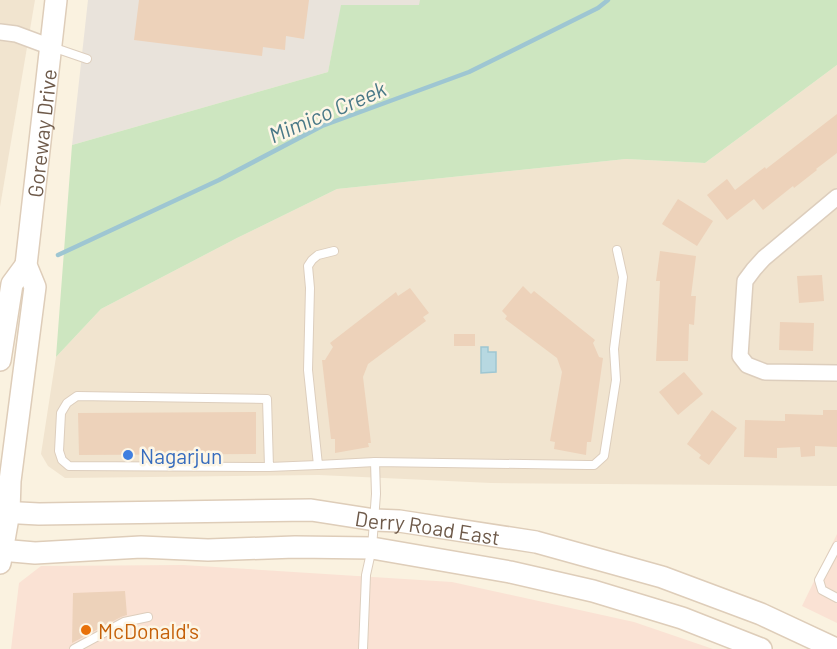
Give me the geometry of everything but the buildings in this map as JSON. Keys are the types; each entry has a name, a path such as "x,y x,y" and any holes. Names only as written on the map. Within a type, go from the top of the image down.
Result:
{"main road":[{"name":"Goreway Drive","path":"1,554 4,512 35,287 26,265 56,0"},
{"name":"Goreway Drive","path":"0,360 12,284 26,265"},
{"name":"Derry Road East","path":"4,512 39,514 311,510 525,540 662,577 835,644"},
{"name":"Derry Road East","path":"1,554 141,547 208,550 295,547 372,548 510,572 594,591 682,618 761,649"}],"street":[{"path":"0,32 16,34 51,47"},
{"path":"837,197 764,258 745,281 740,344 741,356 747,365 765,372 837,373"}],"lane":[{"path":"51,47 87,59"},
{"path":"269,467 267,399 76,396 61,413 58,451 62,460 69,466 269,467 375,462 594,465 606,451 616,380 614,349 623,277 617,250"},
{"path":"318,465 308,370 310,288 308,266 318,255 334,251"},
{"path":"363,649 366,575 375,520 375,462"},
{"path":"837,546 819,579 822,590 837,598"},
{"path":"74,649 124,622 148,617"}],"shaded area":[{"path":"0,0 35,0 0,207"},
{"path":"88,0 420,0 420,5 342,5 328,72 72,145"},
{"path":"837,65 837,486 491,483 319,475 65,478 48,466 41,454 56,357 101,309 337,189 626,159 705,163"},
{"path":"837,534 837,623 802,606"},
{"path":"183,565 452,582 634,622 713,649 11,649 19,583 41,566"}],"green space":[{"path":"420,0 837,0 837,65 705,163 626,159 337,189 101,309 56,357 72,145 328,72 341,5 419,5"}],"water":[{"path":"481,347 488,347 488,352 496,352 496,372 481,373"}],"waterway":[{"name":"Mimico Creek","path":"58,255 219,180 322,126 469,72 598,8 608,0"}],"place":[{"name":"Nagarjun","path":"128,455"},
{"name":"McDonald's","path":"86,630"}]}
